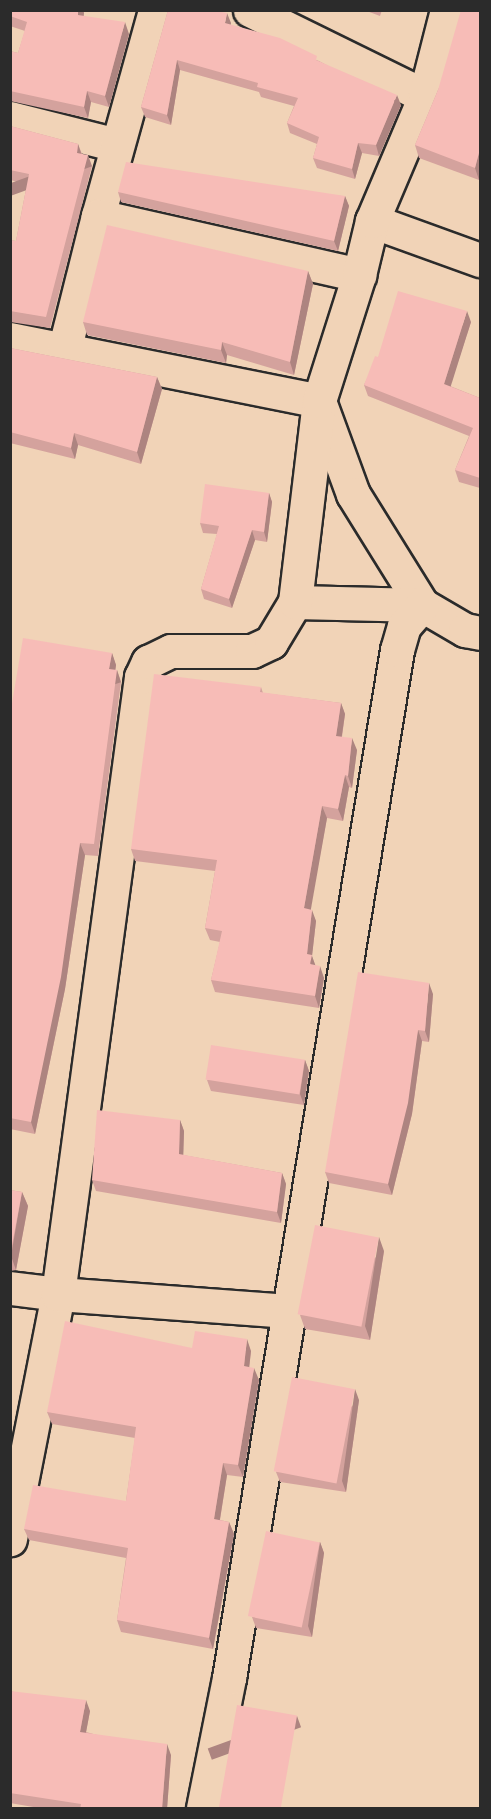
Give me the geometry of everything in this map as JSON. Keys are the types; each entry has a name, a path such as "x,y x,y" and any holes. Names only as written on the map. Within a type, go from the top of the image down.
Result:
{"street":[{"path":"64,351 98,216 155,10"},
{"path":"250,10 425,96"},
{"path":"10,1539 58,1294 141,677 148,662 171,651 252,651 271,642 295,602 319,400 359,275 372,221 425,96 447,10"},
{"path":"10,118 117,146"},
{"path":"98,216 359,275"},
{"path":"372,221 480,260"},
{"path":"10,339 319,400"},
{"path":"319,400 353,494 422,605 465,630 480,633"},
{"path":"295,602 422,605"},
{"path":"203,1809 289,1311 397,650 404,626 422,605"},
{"path":"10,1288 58,1294 289,1311"}],"building":[{"path":"10,10 78,10 78,15 125,22 105,96 87,91 84,107 10,91 10,51 18,53 27,22 10,16"},
{"path":"168,10 212,10 227,13 225,23 280,38 317,56 316,60 397,95 376,145 358,143 352,169 313,158 319,137 287,123 298,98 257,87 258,83 177,60 167,115 141,107"},
{"path":"461,10 480,10 480,149 475,168 415,145 438,90"},
{"path":"10,126 78,144 77,153 88,155 46,317 10,311 10,240 16,241 29,174 10,170"},
{"path":"126,162 345,196 334,241 118,192"},
{"path":"107,225 308,271 290,362 222,342 221,350 83,322"},
{"path":"398,291 467,311 444,384 480,398 480,478 455,470 473,428 364,385 375,356 378,357"},
{"path":"10,348 157,377 137,452 74,433 71,448 10,432"},
{"path":"205,484 269,493 264,532 252,530 229,599 201,589 219,526 200,523"},
{"path":"23,638 112,653 109,669 117,670 94,844 80,843 61,977 31,1122 10,1118 10,715"},
{"path":"154,674 261,687 260,692 341,703 336,736 352,738 348,776 345,775 338,809 322,806 304,908 312,910 307,954 312,955 310,964 320,966 315,996 211,980 222,931 205,928 217,860 131,849"},
{"path":"358,972 429,983 425,1031 418,1030 408,1103 388,1184 325,1172"},
{"path":"211,1045 305,1060 299,1094 206,1080"},
{"path":"97,1110 180,1120 179,1154 282,1173 277,1212 92,1180"},
{"path":"10,1190 22,1192 10,1256"},
{"path":"315,1225 379,1237 361,1327 298,1314"},
{"path":"65,1321 192,1348 195,1331 247,1339 244,1366 254,1368 238,1465 223,1463 214,1519 229,1522 209,1638 117,1620 128,1548 24,1529 33,1485 126,1501 136,1427 47,1412"},
{"path":"292,1377 355,1389 337,1483 274,1471"},
{"path":"266,1531 320,1542 302,1628 248,1616"},
{"path":"10,1691 86,1700 80,1732 167,1744 162,1809 80,1809 81,1804 10,1793"},
{"path":"237,1705 297,1716 281,1808 219,1808"}]}
